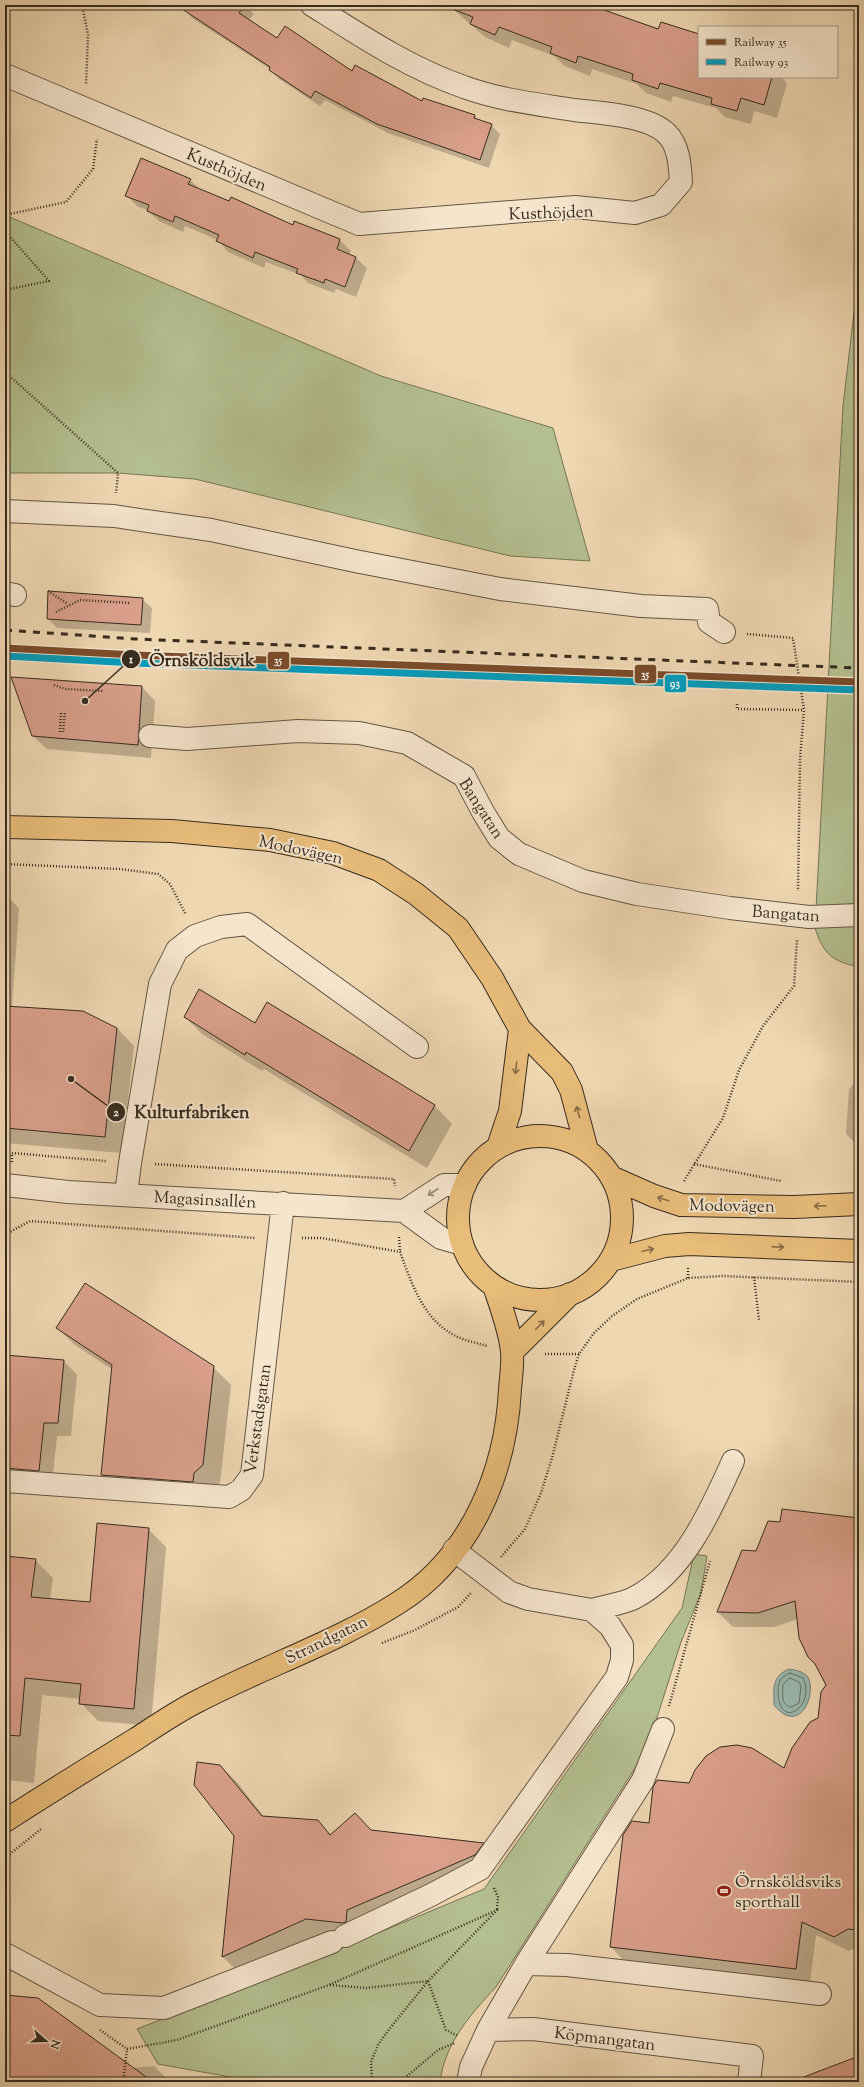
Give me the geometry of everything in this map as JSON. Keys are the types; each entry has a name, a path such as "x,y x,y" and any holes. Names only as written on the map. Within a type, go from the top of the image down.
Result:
{"main road":[{"name":"Modovägen","path":"5,827 172,831 270,840 333,853 379,870 416,894 458,928 492,978 520,1029 562,1072 571,1090 587,1150"},
{"path":"498,1147 510,1111 520,1029"},
{"path":"543,1136 566,1140 587,1150 601,1162 611,1177 619,1197 622,1218 619,1240 611,1260 586,1286 570,1294 544,1300 518,1297 494,1286 474,1267 462,1244 458,1224 459,1204 465,1185 478,1164 498,1147 520,1138 543,1136"},
{"name":"Modovägen","path":"611,1177 641,1191 681,1205 794,1206 859,1204"},
{"path":"611,1260 665,1246 689,1244 859,1251"},
{"name":"Strandgatan","path":"5,1821 196,1702 260,1670 328,1641 398,1603 428,1580 454,1550 470,1528 483,1504 500,1461 509,1414 512,1352 494,1286"},
{"path":"512,1352 570,1294"}],"street":[{"name":"Kusthöjden","path":"5,75 359,224 576,207 635,213 660,205 681,182 679,157 667,134 646,122 514,101 464,87 419,69 378,47 312,5"},
{"path":"5,511 114,516 211,530 355,561 500,589 641,606 706,609 709,622 724,632"},
{"name":"Bangatan","path":"150,736 187,739 298,732 359,733 407,744 464,776 499,838 519,854 583,881 637,894 730,908 809,917 859,915"},
{"path":"126,1195 160,984 177,950 195,936 221,928 248,924 417,1047"},
{"name":"Magasinsallén","path":"5,1185 68,1192 404,1211"},
{"path":"462,1244 441,1238 404,1211 444,1185 465,1185"},
{"name":"Verkstadsgatan","path":"5,1481 229,1497 242,1490 252,1475 283,1203"},
{"path":"454,1550 509,1592 528,1599 592,1610 633,1599 654,1584 676,1562 695,1537 712,1506 733,1461"},
{"path":"5,1954 100,2004 164,2008 338,1939 431,1895 480,1869 617,1677 622,1660 622,1645 610,1626 592,1610"},
{"path":"468,2082 478,2036 526,1964 643,1780 663,1729"},
{"path":"526,1964 567,1965 820,1994"},
{"name":"Köpmangatan","path":"478,2036 533,2029 752,2056 749,2082"}],"path":[{"path":"82,5 88,35 86,82"},
{"path":"5,215 66,202 93,170 98,134"},
{"path":"5,231 49,281 5,290"},
{"path":"5,372 118,473 114,516"},
{"path":"48,591 68,604"},
{"path":"56,612 68,604 80,600 130,603"},
{"path":"724,632 793,638"},
{"path":"54,685 65,689 104,691"},
{"path":"737,704 737,709 804,710"},
{"path":"61,712 62,732 65,712"},
{"path":"5,864 120,869 158,874 170,884 178,897 195,936"},
{"path":"694,1164 787,1181"},
{"path":"5,1266 8,1233 30,1221 242,1239 322,1238 400,1252 419,1297 436,1322 449,1333 465,1340 512,1352 579,1354"},
{"path":"379,1644 415,1630 458,1607 525,1529 541,1493 552,1458 579,1354 599,1329 612,1316 637,1299 688,1278 723,1276 859,1282"},
{"path":"754,1277 759,1320"},
{"path":"663,1729 710,1558"},
{"path":"5,1858 46,1825"},
{"path":"372,2082 371,2062 378,2045 428,1981 497,1910 498,1897 494,1888"},
{"path":"94,2026 126,2049 177,2040 329,1985 497,1910"},
{"path":"329,1985 366,1988 428,1981"},
{"path":"428,1981 446,2030 478,2036"},
{"path":"400,2082 438,2050 478,2036"},
{"path":"123,2082 126,2049"}],"green space":[{"path":"5,215 381,376 553,428 590,561 510,556 195,479 118,473 5,473"},
{"path":"859,270 859,967 842,962 830,955 822,945 815,928 843,406"},
{"path":"694,1554 707,1556 701,1593 681,1642 647,1749 496,1987 460,2030 447,2055 440,2082 258,2082 158,2064 137,2029 296,1967 484,1889 682,1608"}],"water":[{"path":"789,1669 806,1675 810,1681 809,1699 800,1714 793,1716 784,1714 774,1705 774,1688 776,1679 783,1672"}],"building":[{"path":"176,5 244,5 239,13 277,38 285,26 352,71 355,65 422,101 423,98 475,115 474,118 492,124 480,160 377,124 315,91 311,98 269,70 270,67"},
{"path":"447,5 590,5 658,29 661,22 698,34 698,78 772,78 764,105 741,98 737,111 711,104 712,98 660,83 658,89 632,80 633,74 578,56 576,63 550,53 552,47 499,27 495,35 470,24 473,17 447,7"},
{"path":"141,158 191,179 188,184 229,201 231,197 293,225 294,221 340,239 337,249 356,257 345,287 325,279 324,283 296,273 298,269 255,252 253,258 216,241 219,235 175,216 173,222 147,211 149,205 125,196"},
{"path":"48,591 143,598 141,625 47,619"},
{"path":"11,677 142,686 138,745 32,736"},
{"path":"199,989 255,1023 267,1002 435,1105 409,1151 246,1052 245,1055 184,1017"},
{"path":"5,1006 83,1011 117,1028 105,1137 5,1128"},
{"path":"85,1283 214,1366 203,1465 194,1473 193,1482 101,1475 112,1365 56,1328"},
{"path":"5,1355 64,1360 58,1423 44,1423 39,1471 5,1468"},
{"path":"782,1509 859,1518 859,1574 856,1599 859,1603 859,1915 857,1930 848,1929 834,1937 802,1922 796,1969 610,1947 623,1835 632,1821 649,1823 653,1787 657,1780 689,1783 695,1770 706,1756 720,1747 737,1745 752,1748 784,1768 792,1748 810,1722 818,1718 821,1692 826,1685 815,1664 808,1657 799,1638 795,1601 758,1613 717,1612 742,1550 756,1551 768,1521 780,1522"},
{"path":"97,1523 149,1528 134,1709 79,1704 81,1684 25,1678 20,1736 5,1735 5,1556 36,1559 31,1597 90,1602"},
{"path":"197,1762 220,1765 262,1816 318,1820 330,1835 355,1813 371,1830 484,1843 475,1855 347,1910 346,1922 342,1923 306,1919 222,1957 234,1836 194,1785"},
{"path":"5,1995 38,1998 153,2082 5,2082"},
{"path":"859,2056 859,2082 796,2082 796,2080"}],"railway":[{"path":"5,630 136,639 859,668"}],"rail line":[{"name":"35","path":"5,648 135,655 859,682"},
{"name":"93","path":"5,656 135,663 859,690"}],"place":[{"name":"Örnsköldsvik","path":"85,701"},
{"name":"Kulturfabriken","path":"71,1079"},
{"name":"Örnsköldsviks sporthall","path":"724,1891"}]}
